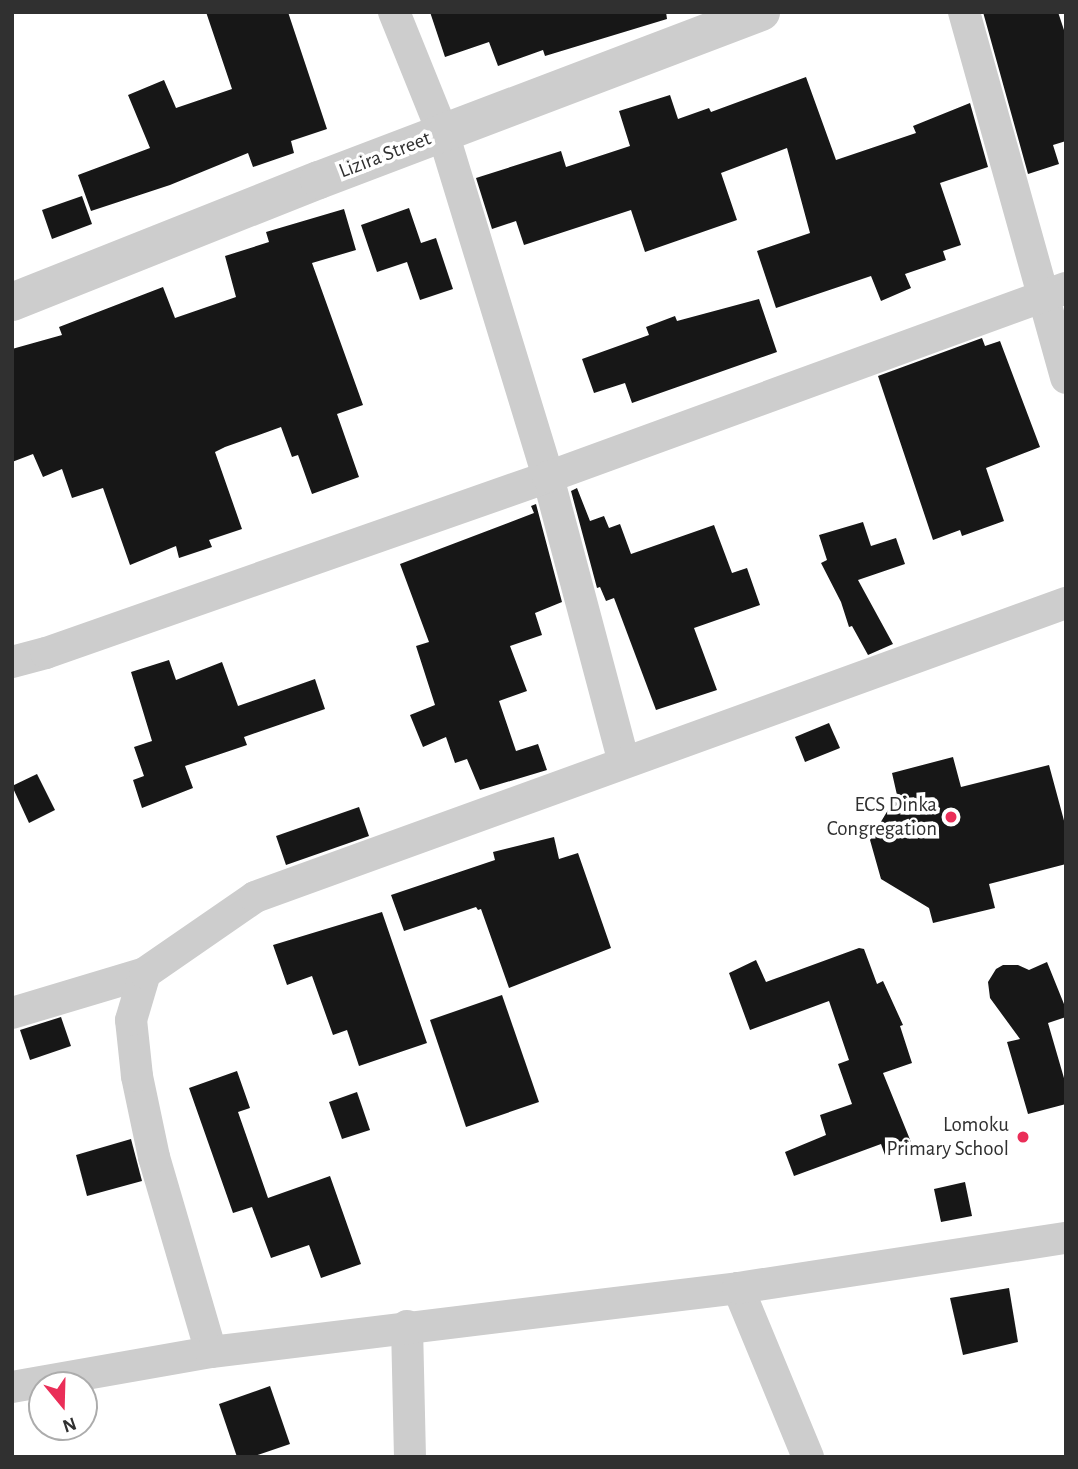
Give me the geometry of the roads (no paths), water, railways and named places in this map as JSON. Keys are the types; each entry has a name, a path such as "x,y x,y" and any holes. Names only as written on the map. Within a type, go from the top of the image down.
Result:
{"street":[{"path":"394,12 443,133 548,477 624,762"},
{"name":"Lizira Street","path":"12,302 761,12"},
{"path":"964,12 1054,292 1066,378"},
{"path":"12,662 46,653 548,477 1054,292"},
{"path":"12,1013 145,973 255,897 1066,603"},
{"path":"145,973 131,1020 137,1076 154,1157 211,1352"},
{"path":"12,1387 211,1352 407,1326 738,1289 1066,1238"},
{"path":"738,1289 807,1457"},
{"path":"407,1326 410,1457"}],"place":[{"name":"ECS Dinka Congregation","path":"951,817"},
{"name":"Lomoku Primary School","path":"1023,1137"}]}
